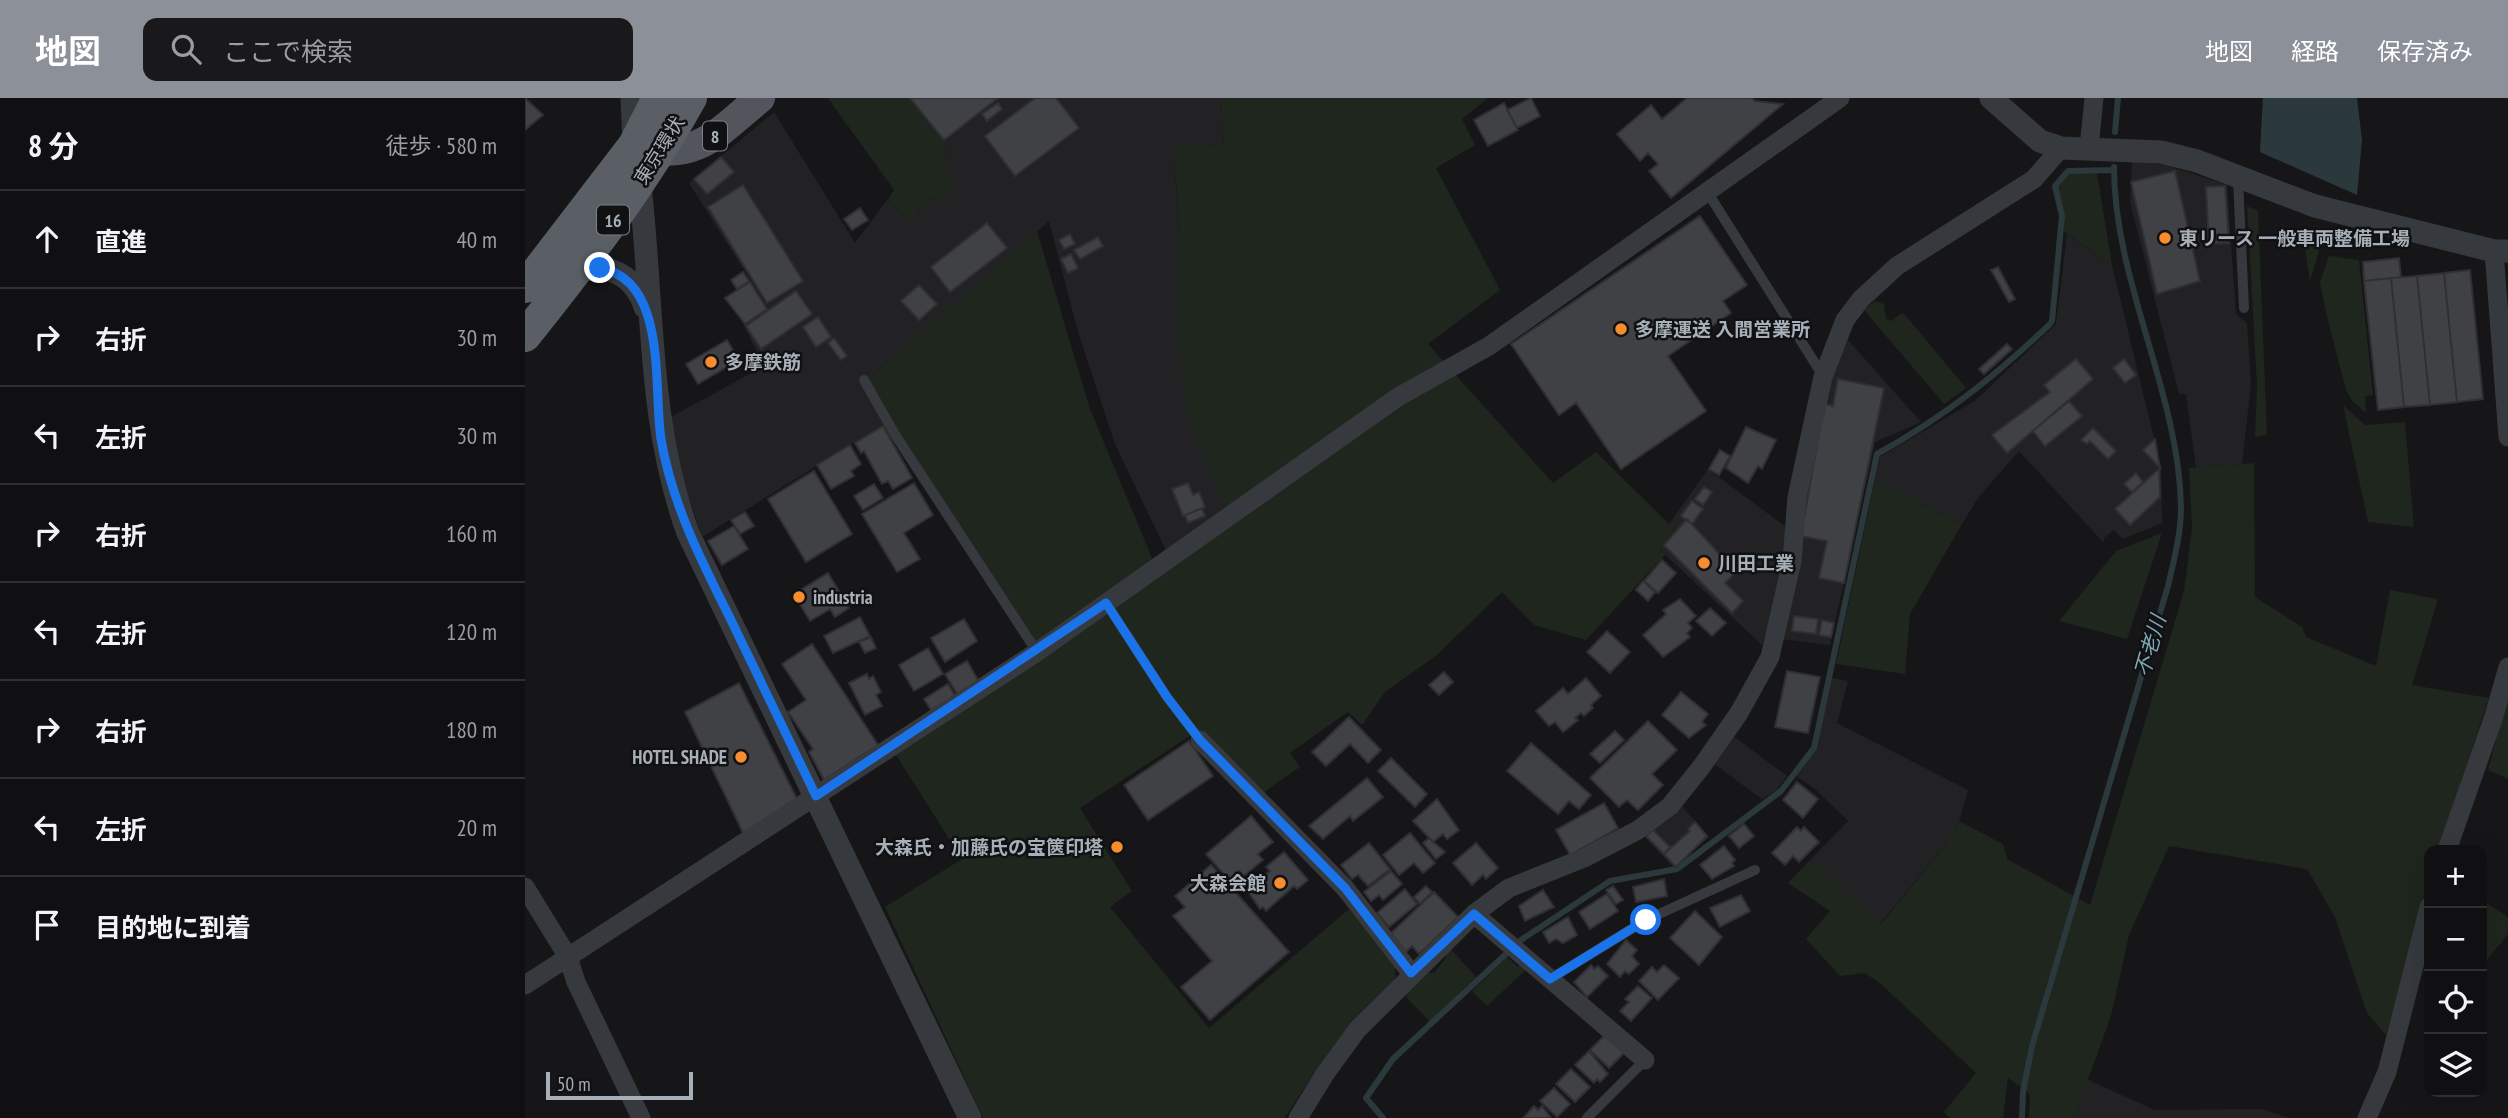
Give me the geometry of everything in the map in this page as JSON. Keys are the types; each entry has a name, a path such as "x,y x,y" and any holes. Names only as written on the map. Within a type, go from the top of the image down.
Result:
{"highway":[{"name":"東京環状","path":"525,335 575,274 639,182 658,98"},
{"name":"東京環状","path":"525,287 691,98"}],"main road":[{"name":"8","path":"647,149 693,148 713,137 759,98"}],"street":[{"path":"632,98 647,149"},
{"path":"525,985 1037,652 1398,397 1489,346 1840,98"},
{"path":"1991,98 2041,141 2061,148 2161,152 2315,206 2501,251 2508,437"},
{"path":"2089,148 2094,98"},
{"path":"1298,1118 1357,1030 1411,973 1474,914 1509,888 1584,858 1649,822 1678,796 1739,713 1770,657 1785,600 1792,561 1797,497 1823,377 1845,320 1880,280 1897,266 2034,179 2061,148"},
{"path":"639,182 661,439 671,486 688,533 970,1118"},
{"path":"575,274 600,268 622,274 642,297 650,324"},
{"path":"2449,845 2508,670"},
{"path":"1200,740 1345,888 1411,973"},
{"path":"525,887 568,957 576,982 641,1118"},
{"path":"2367,1118 2387,1072 2429,908"},
{"path":"1474,914 1645,1060"}],"lane":[{"path":"2238,177 2244,308"},
{"path":"1708,193 1823,377"},
{"path":"864,380 901,444 1037,652"},
{"path":"1106,603 1167,697 1200,740"},
{"path":"1550,979 1646,920 1755,870"},
{"path":"1587,1118 1645,1060"}],"shaded area":[{"path":"828,98 910,98 944,140 947,172 956,184 955,190 940,204 933,195 909,221 888,199 894,190"},
{"path":"998,98 1221,98 1224,144 1173,147 1180,232 1228,516 1169,557 1115,444 1078,332 1049,221 866,381 866,387 883,425 702,537 677,461 671,417 764,366 744,326 768,308 689,183 774,112 855,243 888,199 909,221 933,195 956,184 947,172 944,140"},
{"path":"1221,98 1488,98 1462,119 1475,145 1436,168 1500,290 1428,344 1553,483 1596,452 1674,529 1660,550 1665,555 1586,640 1534,625 1502,592 1437,655 1385,692 1362,725 1348,712 1290,753 1300,767 1260,795 1199,730 1080,808 1132,891 1110,907 1209,1028 1349,909 1395,967 1395,979 1336,1045 1285,1118 983,1118 885,907 962,859 889,744 1032,652 866,381 1037,231 1090,409 1155,565 1228,516 1188,420 1178,335 1180,232 1173,146 1224,144"},
{"path":"2263,98 2357,98 2362,140 2357,195 2260,152"},
{"path":"2132,161 2166,165 2227,185 2236,314 2247,323 2251,384 2242,464 2196,468 2186,394 2179,394 2130,202"},
{"path":"2069,173 2097,173 2112,265 2062,230 2063,215 2057,187"},
{"path":"2247,206 2258,211 2267,435 2255,437 2257,385"},
{"path":"2302,229 2313,237 2320,248 2310,281"},
{"path":"2067,234 2112,265 2161,467 2162,523 2123,539 2114,530 2104,538 2104,543 2019,451 1978,498 1962,524 1875,479 1880,457 1976,400 2056,324"},
{"path":"2329,256 2359,260 2373,395 2365,396 2366,413 2353,402 2346,390 2326,313 2320,282"},
{"path":"1875,301 1884,304 1886,319 1891,321 1902,313 1906,316 1966,388 1944,404 1864,310"},
{"path":"1848,340 1921,422 1875,442 1830,645 1782,639 1803,491 1835,364"},
{"path":"2343,405 2365,425 2405,422 2414,527 2368,522"},
{"path":"2254,463 2255,597 2302,627 2306,637 2376,666 2390,590 2438,599 2412,685 2489,698 2440,845 2424,845 2424,898 2386,1035 2367,1013 2335,917 2307,869 2169,846 2129,935 2111,1016 2074,1118 2029,1118 2030,1094 2008,1078 2003,1118 1950,1118 1944,1112 1976,1073 1881,984 1865,973 1840,976 1806,939 1830,911 1788,883 1810,860 1881,924 1956,832 1959,821 2003,844 2007,859 2090,905 2184,591 2192,528 2189,468"},
{"path":"1708,469 1786,527 1782,577 1762,645 1660,550 1674,529 1669,524"},
{"path":"1875,479 1962,524 1910,614 1905,674 1836,664"},
{"path":"2162,533 2127,639 2059,621 2116,551"},
{"path":"1829,677 1848,681 1837,723 1968,790 1956,832 1880,924 1810,860 1848,821 1815,789 1795,775 1816,749"},
{"path":"2508,694 2508,779 2488,770"},
{"path":"1732,735 1787,776 1776,791 1762,799 1714,764"},
{"path":"1681,805 1709,837 1674,868 1644,836"},
{"path":"2487,903 2508,917 2508,934 2487,960"},
{"path":"1450,948 1476,977 1430,1022 1407,998 1407,990 1424,972 1434,973 1446,958 1444,953"},
{"path":"1507,957 1518,967 1522,963 1528,968 1487,1006 1472,991"},
{"path":"2086,1079 2155,1110 2262,1109 2289,1118 2074,1118"}],"building":[{"path":"525,98 543,115 525,130"},
{"path":"910,98 998,98 944,140"},
{"path":"1035,98 1056,98 1079,128 1015,176 985,136"},
{"path":"1531,98 1540,116 1517,128 1507,110"},
{"path":"1687,98 1752,98 1755,101 1783,104 1671,198 1649,171 1658,164 1648,153 1640,161 1617,134 1651,105 1662,119"},
{"path":"998,103 1002,109 987,121 982,114"},
{"path":"1504,103 1518,130 1488,146 1474,120"},
{"path":"721,157 734,172 707,194 694,179"},
{"path":"2175,171 2200,281 2157,294 2131,182"},
{"path":"743,185 803,281 767,303 708,207"},
{"path":"2225,186 2229,243 2209,244 2206,187"},
{"path":"860,208 868,220 852,230 844,219"},
{"name":"多摩運送 入間営業所","path":"1700,216 1747,285 1723,301 1731,313 1668,356 1706,411 1621,469 1576,403 1559,415 1511,344"},
{"path":"987,223 1007,248 950,292 931,267"},
{"path":"1070,234 1075,244 1064,249 1059,240"},
{"path":"1098,237 1103,246 1080,259 1074,250"},
{"path":"1071,254 1078,268 1068,273 1061,259"},
{"path":"2399,258 2401,277 2364,281 2363,262"},
{"path":"1998,267 2015,299 2009,302 1991,270"},
{"path":"2470,270 2483,399 2457,402 2444,273"},
{"path":"743,272 749,281 737,289 731,280"},
{"path":"2444,273 2457,402 2430,405 2417,276"},
{"path":"2417,276 2430,405 2404,407 2391,278"},
{"path":"2391,278 2404,407 2378,410 2364,281"},
{"path":"750,282 767,309 745,324 725,298"},
{"path":"919,285 937,304 919,320 901,301"},
{"path":"796,291 812,314 761,349 746,326"},
{"path":"818,317 831,337 816,347 803,327"},
{"path":"834,338 847,356 841,360 828,343"},
{"path":"727,340 739,360 698,384 686,364"},
{"path":"2007,344 2012,349 1984,374 1979,369"},
{"path":"2076,359 2093,379 2007,453 1992,435 2050,392 2044,385"},
{"path":"2124,359 2136,375 2125,383 2113,368"},
{"path":"1838,379 1884,388 1844,583 1819,578 1827,541 1801,536 1824,404 1833,406"},
{"path":"2069,401 2082,416 2045,446 2033,431"},
{"path":"883,426 912,478 893,489 888,481 882,484 864,451 861,453 855,443"},
{"path":"1746,427 1776,440 1762,469 1758,466 1748,483 1726,468"},
{"path":"2093,428 2116,451 2108,459 2090,441 2087,444 2081,440"},
{"path":"2155,439 2160,468 2143,450"},
{"path":"850,445 861,464 851,471 854,476 831,489 817,465"},
{"path":"1720,450 1730,456 1719,475 1709,469"},
{"path":"2159,469 2160,497 2130,525 2115,509"},
{"path":"814,471 852,534 806,562 768,499"},
{"path":"2136,473 2143,482 2132,492 2124,484"},
{"path":"914,483 933,515 904,533 920,559 897,572 862,514"},
{"path":"1188,483 1193,495 1199,492 1205,507 1183,516 1172,489"},
{"path":"874,484 883,498 863,510 854,496"},
{"path":"1704,487 1712,492 1703,505 1695,499"},
{"path":"1692,501 1703,509 1692,524 1681,516"},
{"path":"1202,508 1205,516 1188,523 1185,515"},
{"path":"745,512 754,526 740,534 731,520"},
{"name":"川田工業","path":"1687,519 1736,572 1725,583 1743,601 1732,613 1664,545"},
{"path":"734,526 748,549 722,565 708,541"},
{"path":"1662,560 1676,573 1658,593 1644,581"},
{"path":"828,573 849,608 835,617 830,609 810,621 794,594"},
{"path":"1643,581 1655,592 1648,601 1636,590"},
{"path":"1680,599 1696,616 1688,623 1692,628 1687,633 1690,637 1663,657 1643,635 1666,614 1663,610"},
{"path":"1710,608 1726,623 1712,636 1696,621"},
{"path":"1794,616 1818,619 1816,634 1792,631"},
{"path":"860,617 870,636 833,653 824,636"},
{"path":"964,619 977,641 945,662 931,638"},
{"path":"1822,620 1834,623 1831,637 1819,635"},
{"path":"1607,631 1630,652 1610,673 1587,652"},
{"path":"871,637 876,648 865,653 859,642"},
{"path":"812,644 878,745 824,780 809,752 813,749 788,712 806,700 782,664"},
{"path":"928,648 943,674 914,691 899,665"},
{"path":"967,661 979,682 958,695 945,674"},
{"path":"1787,671 1820,677 1808,733 1775,727"},
{"path":"1444,672 1453,682 1439,695 1429,685"},
{"path":"867,674 869,679 873,676 881,692 876,695 882,706 865,715 849,683"},
{"path":"1586,678 1601,696 1591,705 1593,708 1584,716 1581,713 1575,718 1578,720 1563,732 1555,722 1549,726 1536,711 1563,688 1568,694"},
{"name":"HOTEL SHADE","path":"739,683 799,803 745,837 685,712"},
{"path":"948,684 955,696 931,710 924,699"},
{"path":"1681,692 1708,714 1702,722 1706,725 1689,738 1662,715"},
{"path":"1349,717 1381,750 1368,763 1350,744 1326,766 1312,752"},
{"path":"1648,721 1677,750 1652,774 1663,785 1638,810 1627,800 1619,807 1590,778"},
{"path":"1615,731 1624,740 1600,763 1590,754"},
{"path":"1189,741 1213,776 1148,820 1124,785"},
{"path":"1531,743 1591,795 1579,809 1569,801 1558,814 1507,771"},
{"path":"1391,758 1427,794 1415,807 1378,771"},
{"path":"1367,778 1383,797 1353,821 1350,816 1323,839 1309,826"},
{"path":"1797,782 1818,799 1803,818 1783,800"},
{"path":"1437,799 1459,830 1447,839 1443,834 1433,842 1413,821"},
{"path":"1604,803 1618,828 1570,855 1556,830"},
{"path":"1251,816 1273,842 1258,854 1263,860 1244,876 1239,871 1229,880 1206,854"},
{"path":"1695,822 1707,836 1676,867 1664,854 1690,831 1688,829"},
{"path":"1744,824 1754,836 1739,848 1729,836"},
{"path":"1797,827 1801,831 1804,827 1819,842 1799,862 1793,856 1785,865 1772,853"},
{"path":"1653,830 1670,847 1664,854 1646,836"},
{"path":"1410,833 1435,863 1423,873 1414,863 1399,875 1383,855"},
{"path":"1429,838 1445,852 1436,859 1423,843"},
{"path":"1369,843 1390,869 1368,886 1358,875 1352,879 1341,865"},
{"path":"1476,843 1498,868 1486,879 1483,875 1472,885 1453,863"},
{"path":"1724,846 1735,860 1732,863 1734,866 1712,879 1700,865"},
{"name":"大森会館","path":"1284,852 1308,880 1297,889 1294,886 1266,911 1263,907 1260,909 1247,890 1270,871 1266,867"},
{"path":"1211,865 1289,952 1210,1020 1181,987 1212,961 1173,916 1185,907 1175,896"},
{"path":"1391,871 1402,884 1383,900 1379,895 1371,901 1364,892"},
{"path":"1664,879 1667,896 1636,902 1633,887"},
{"path":"1426,886 1432,892 1420,904 1414,897"},
{"path":"1613,886 1623,900 1616,904 1606,890"},
{"path":"1405,889 1417,904 1389,927 1377,913"},
{"path":"1543,890 1554,907 1525,921 1519,906"},
{"path":"1434,892 1458,917 1419,954 1412,946 1406,952 1391,933"},
{"path":"1607,894 1618,911 1590,929 1579,912"},
{"path":"1741,895 1750,911 1720,927 1710,908"},
{"path":"1695,911 1722,937 1699,965 1670,938"},
{"path":"1568,917 1577,935 1563,943 1556,939 1549,943 1543,932"},
{"path":"1626,940 1637,950 1632,956 1639,964 1629,974 1625,971 1620,977 1607,964"},
{"path":"1591,965 1594,969 1598,966 1608,976 1587,997 1574,982"},
{"path":"1664,965 1679,978 1658,1000 1639,981 1652,967 1657,972"},
{"path":"1638,986 1652,998 1631,1021 1620,1011 1629,1002 1625,999"},
{"path":"1605,1035 1624,1053 1609,1068 1590,1050"},
{"path":"1589,1051 1608,1074 1600,1082 1597,1079 1594,1083 1575,1065"},
{"path":"1571,1069 1590,1087 1575,1102 1556,1084"},
{"path":"1554,1088 1570,1104 1557,1117 1540,1101"},
{"path":"1534,1106 1538,1110 1542,1106 1551,1118 1523,1118"}],"waterway":[{"name":"不老川","path":"2115,132 2118,98"},
{"name":"不老川","path":"2022,1118 2023,1092 2032,1046 2168,586 2180,527 2178,464 2170,422 2124,252 2114,167"},
{"path":"1383,1118 1366,1098 1393,1059 1521,940 1610,881 1677,869 1781,791 1814,748 1877,454 1924,426 1967,395 2049,325 2052,321 2062,216 2055,186 2068,171 2114,170"}],"place":[{"name":"東リース 一般車両整備工場","path":"2165,238"},
{"name":"多摩運送 入間営業所","path":"1621,329"},
{"name":"多摩鉄筋","path":"711,362"},
{"name":"川田工業","path":"1704,563"},
{"name":"industria","path":"799,597"},
{"name":"HOTEL SHADE","path":"741,757"},
{"name":"大森氏・加藤氏の宝篋印塔","path":"1117,847"},
{"name":"大森会館","path":"1280,883"}],"route":[{"path":"600,268 622,274 642,297 650,324 661,439 671,486 688,533 816,796 1037,652 1106,603 1167,697 1200,740 1345,888 1411,973 1474,914 1550,979 1646,920"}]}
